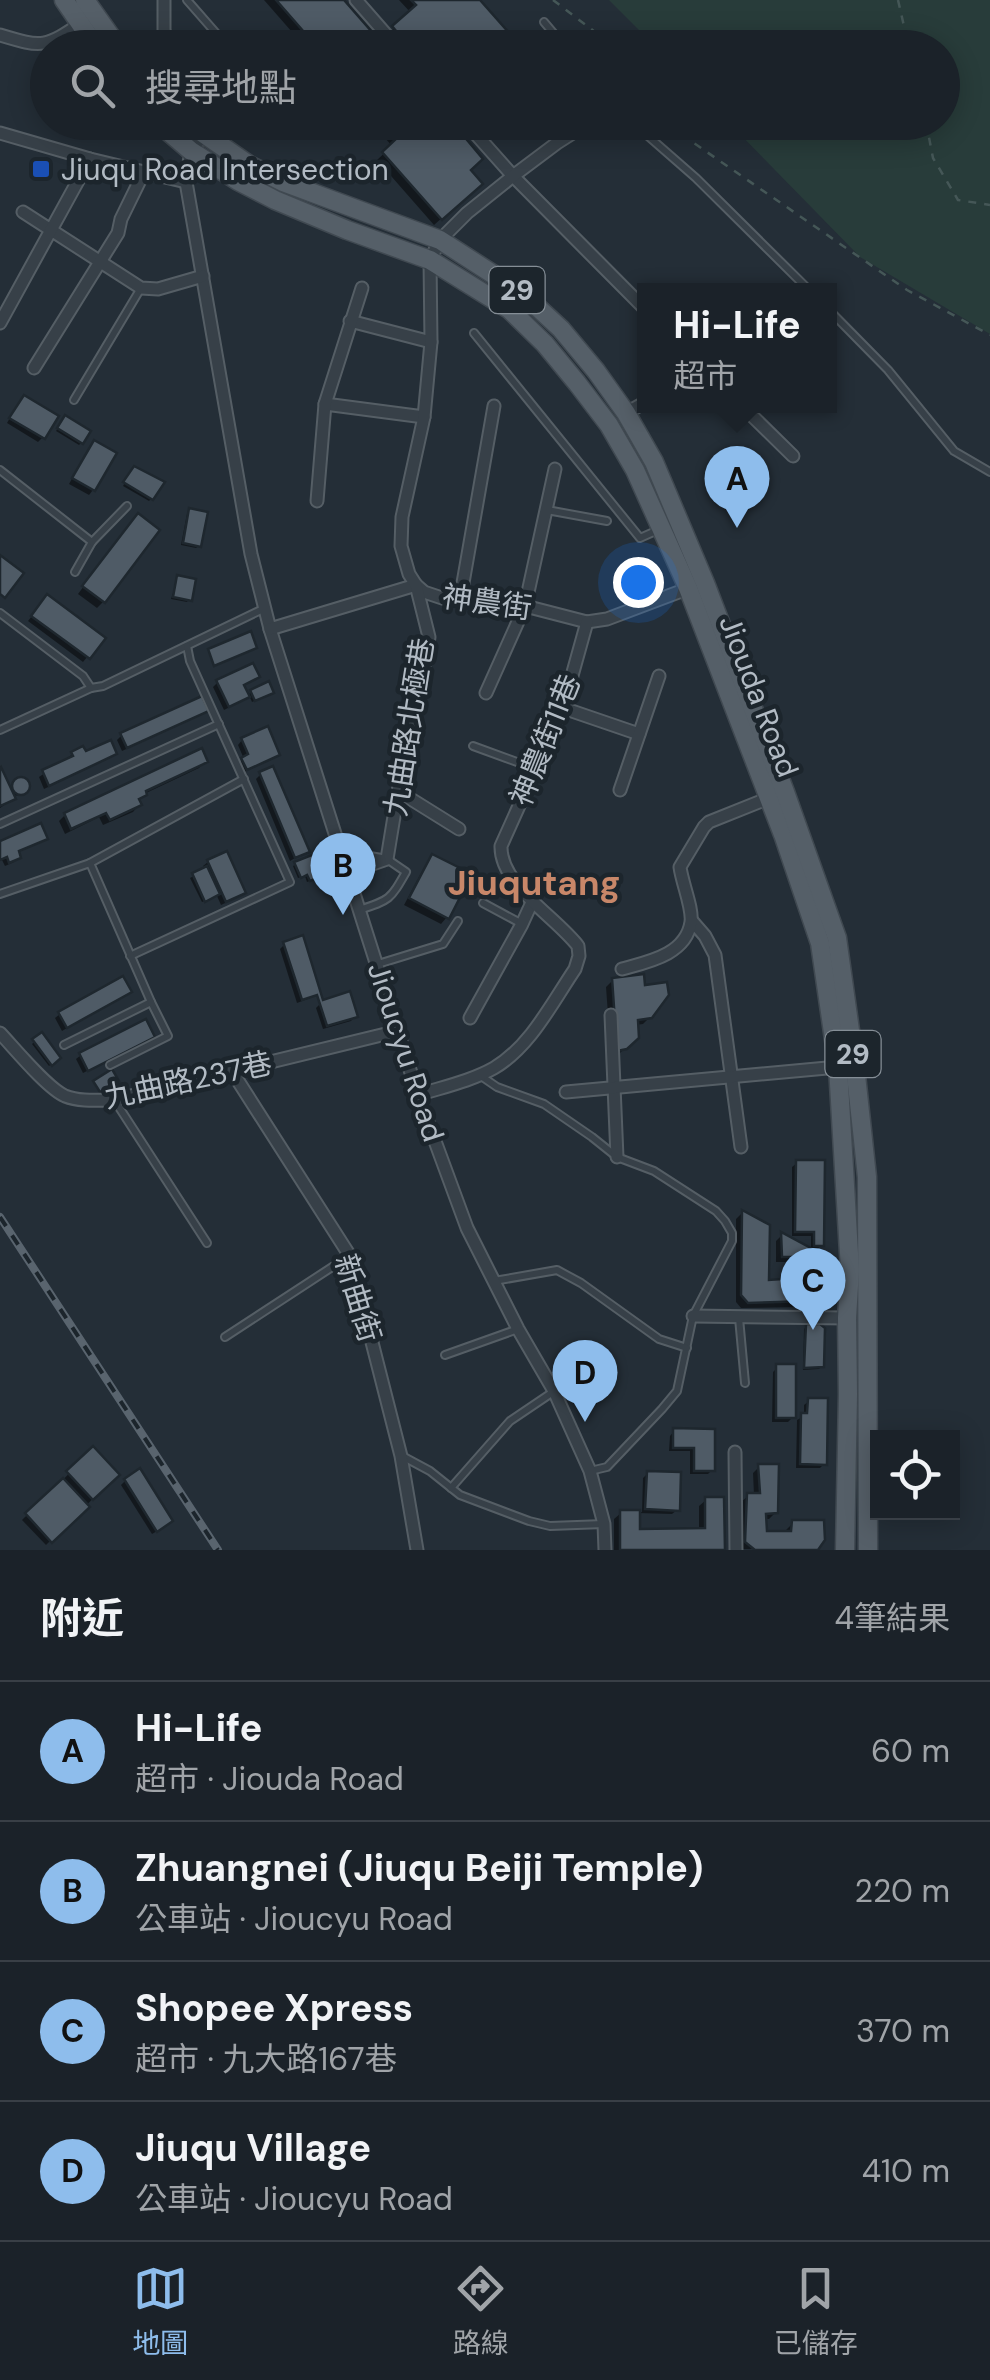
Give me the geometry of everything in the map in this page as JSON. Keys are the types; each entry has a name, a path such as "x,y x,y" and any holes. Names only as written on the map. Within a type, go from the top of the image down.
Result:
{"main road":[{"path":"64,0 87,13"},
{"name":"Jiouda Road","path":"196,140 282,182 440,240 522,293 562,329 596,371 654,462 820,943 838,1066 850,1270 845,1550"},
{"name":"Jiouda Road","path":"201,140 238,181 347,230 430,260 509,309 545,344 609,425 635,470 660,530 696,586 785,792 837,938 867,1177 868,1550"}],"street":[{"path":"164,0 164,30"},
{"path":"356,0 382,30"},
{"path":"67,30 87,13"},
{"path":"0,35 30,43"},
{"path":"0,133 186,182"},
{"path":"481,140 637,301"},
{"path":"430,260 440,240 468,213 564,140"},
{"name":"Jioucyu Road","path":"203,143 186,182 251,554 264,608 418,1095 466,1228 554,1391 590,1471 604,1524 605,1550"},
{"path":"0,323 90,159"},
{"path":"34,368 118,234 121,219 144,172"},
{"path":"22,212 141,288 158,289 202,276"},
{"name":"九曲路北極巷","path":"348,873 387,859 413,701 424,669 428,637 416,585 401,546 402,517 424,417 431,342 430,260"},
{"path":"317,501 325,404 362,288"},
{"path":"350,321 431,342"},
{"path":"325,404 424,417"},
{"path":"460,600 494,406"},
{"path":"626,413 637,406"},
{"path":"749,413 793,456"},
{"path":"486,693 526,606 555,468"},
{"name":"神農街","path":"270,629 416,585 442,598 526,606 588,622"},
{"path":"588,622 607,619 696,586"},
{"name":"神農街11巷","path":"533,900 507,875 501,858 502,846 563,708 588,622"},
{"path":"620,790 659,676"},
{"path":"563,708 639,734"},
{"path":"398,792 459,829"},
{"path":"742,1147 714,955 692,921 680,867 709,822 770,798"},
{"path":"418,1095 480,1075 506,1060 520,1048 576,969 578,946 533,900 470,1018"},
{"path":"622,969 660,958 677,946 692,921"},
{"path":"612,1016 617,1157"},
{"name":"九曲路237巷","path":"0,1033 65,1096 114,1100 398,1031"},
{"path":"566,1092 838,1066"},
{"name":"新曲街","path":"233,1072 350,1256 401,1456 417,1550"},
{"path":"693,1316 847,1318"},
{"path":"734,1452 736,1550"}],"lane":[{"path":"187,0 213,30"},
{"path":"544,22 551,30"},
{"path":"203,143 207,140"},
{"path":"653,140 801,283"},
{"path":"74,400 141,288"},
{"path":"837,319 888,370 954,452 990,472"},
{"path":"474,333 640,538 660,530"},
{"path":"0,470 92,542"},
{"path":"75,572 92,542 127,506"},
{"path":"546,510 608,521"},
{"path":"0,730 90,688 104,686 264,608"},
{"path":"0,613 82,676 90,688"},
{"path":"130,956 290,882 190,662 187,646"},
{"path":"0,824 219,724"},
{"path":"473,746 536,769"},
{"path":"0,894 90,863 244,779"},
{"path":"340,851 387,859 406,872 393,895 359,910"},
{"path":"90,863 168,1036 110,1065"},
{"path":"483,903 522,924"},
{"path":"376,964 443,944 458,921"},
{"path":"64,1045 151,1002"},
{"path":"480,1075 496,1087 544,1104 617,1157 654,1170 716,1211 732,1233 732,1241 693,1316 677,1391 607,1466 590,1471"},
{"path":"114,1100 207,1243"},
{"path":"224,1336 350,1256"},
{"path":"494,1281 557,1270 581,1282 659,1340 687,1348"},
{"path":"739,1317 745,1383"},
{"path":"445,1355 518,1330"},
{"path":"452,1488 510,1421 554,1391"},
{"path":"401,1456 430,1470 460,1495 528,1521 550,1526 604,1524"}],"path":[{"path":"553,0 592,30"},
{"path":"898,0 905,30"},
{"path":"689,140 907,290 990,335"},
{"path":"930,140 934,158 958,200 990,204"}],"green space":[{"path":"609,0 990,0 990,334 860,257 746,140 960,140 960,30 639,30"}],"building":[{"path":"276,0 344,0 370,30 302,30"},
{"path":"411,0 480,0 507,30 395,30 392,26 416,5"},
{"path":"395,140 467,140 483,159 471,170 483,184 442,220 382,152"},
{"path":"24,395 59,416 45,439 9,418"},
{"path":"65,415 91,431 83,444 57,428"},
{"path":"94,440 117,453 95,491 72,478"},
{"path":"134,466 165,482 153,500 123,482"},
{"path":"189,508 208,512 201,547 183,543"},
{"path":"138,513 160,530 105,603 82,586"},
{"path":"0,555 24,573 5,598 0,594"},
{"path":"177,575 196,579 192,601 173,597"},
{"path":"47,594 106,638 90,659 31,616"},
{"path":"251,631 257,648 214,666 208,649"},
{"path":"253,663 260,677 244,685 250,697 229,707 216,680"},
{"path":"269,681 274,693 255,701 250,690"},
{"path":"202,696 209,711 127,748 120,733"},
{"path":"268,726 280,755 247,770 241,758 248,754 241,738"},
{"path":"111,740 117,754 49,786 42,770 73,756 71,752 83,746 86,751"},
{"path":"202,748 208,762 146,791 147,795 139,799 142,805 110,820 106,813 71,829 64,813"},
{"path":"273,766 310,852 295,858 259,772"},
{"path":"0,768 16,799 0,806"},
{"path":"21,777 30,786 21,795 12,786"},
{"path":"41,823 48,839 19,851 21,858 9,863 7,857 0,860 0,841"},
{"path":"327,849 334,864 320,870 323,876 310,881 307,875 301,878 294,862"},
{"path":"227,851 246,893 226,902 207,860"},
{"path":"432,854 472,874 449,919 409,898"},
{"path":"207,866 220,894 205,902 192,873"},
{"path":"303,935 323,1000 350,991 358,1017 327,1026 317,995 302,1000 283,942"},
{"path":"644,974 645,985 667,982 669,995 652,1018 638,1020 639,1038 627,1049 617,1051 612,978"},
{"path":"123,976 132,992 67,1028 58,1012"},
{"path":"146,1019 155,1037 88,1071 79,1053"},
{"path":"42,1032 61,1058 52,1066 32,1039"},
{"path":"112,1069 119,1081 100,1092 93,1081"},
{"path":"796,1160 825,1160 824,1246 814,1246 814,1232 795,1232"},
{"path":"742,1210 770,1225 769,1280 797,1278 797,1257 782,1257 781,1232 820,1253 822,1292 812,1301 748,1303 741,1295"},
{"path":"806,1324 825,1328 824,1367 804,1368"},
{"path":"776,1364 796,1364 796,1418 776,1418"},
{"path":"808,1398 828,1398 827,1465 800,1464 801,1413 807,1413"},
{"path":"673,1428 715,1429 715,1471 694,1471 694,1448 673,1448"},
{"path":"93,1446 120,1475 93,1500 66,1471"},
{"path":"758,1464 779,1464 778,1513 766,1514 767,1531 791,1531 792,1520 824,1520 825,1540 818,1550 755,1550 745,1542 747,1493 760,1493"},
{"path":"140,1468 173,1521 157,1532 124,1479"},
{"path":"647,1471 681,1472 680,1511 645,1509"},
{"path":"63,1478 90,1507 52,1543 25,1513"},
{"path":"705,1497 724,1497 725,1550 620,1550 620,1510 640,1510 640,1529 705,1528"}],"railway":[{"path":"0,1217 218,1550"}],"place":[{"name":"Jiuqu Road Intersection","path":"41,169"},
{"name":"Hi-Life","path":"737,528"},
{"name":"Zhuangnei (Jiuqu Beiji Temple)","path":"343,915"},
{"name":"Shopee Xpress","path":"813,1330"},
{"name":"Jiuqu Village","path":"585,1422"}],"district":[{"name":"Jiuqutang","path":"534,883"}]}
